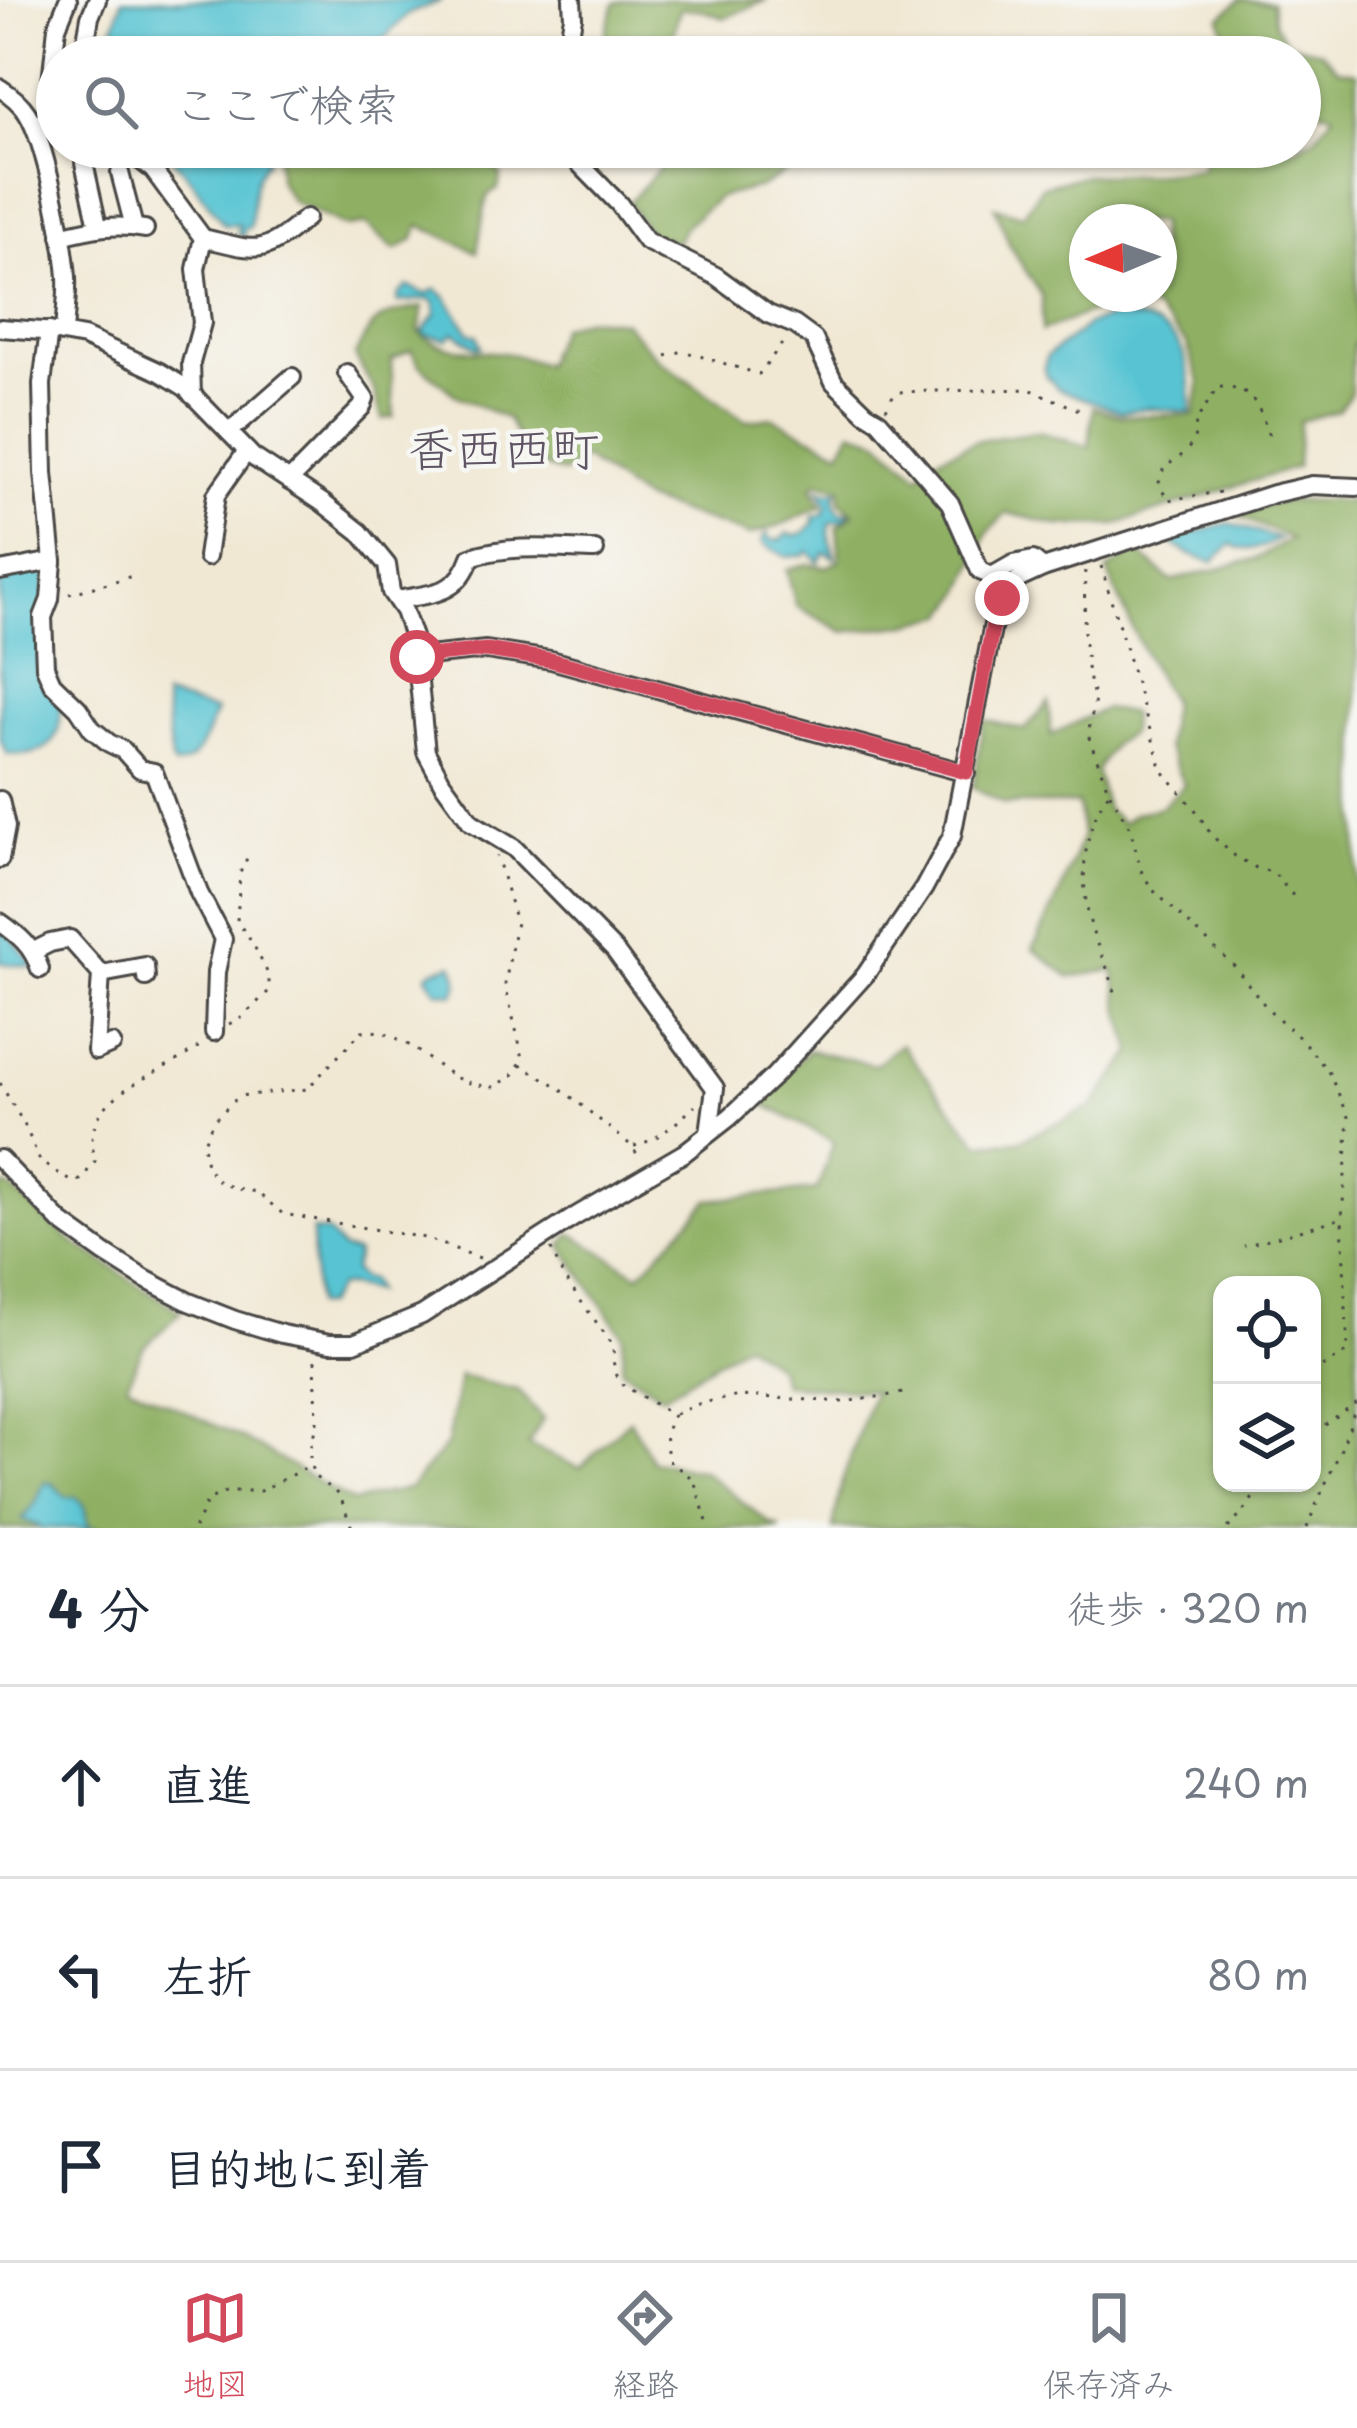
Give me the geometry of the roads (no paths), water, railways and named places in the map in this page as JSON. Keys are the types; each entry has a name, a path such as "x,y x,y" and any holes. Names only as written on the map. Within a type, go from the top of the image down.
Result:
{"street":[{"path":"56,36 68,0"},
{"path":"87,36 97,0"},
{"path":"570,36 572,0"},
{"path":"0,88 27,112 36,132"},
{"path":"45,168 67,280 41,384 53,561 50,599 43,617 45,668 92,729 123,750 140,769 154,772 200,893 224,939 216,972 214,1032"},
{"path":"85,168 98,226"},
{"path":"150,168 202,238 253,250 278,242 307,218"},
{"path":"584,168 646,241 716,276 768,314 814,339 834,382 879,422 950,503 980,571 992,576 1033,560 1043,568"},
{"path":"61,236 98,226 140,228 120,172"},
{"path":"192,395 190,363 202,323 196,269 202,238"},
{"path":"0,328 84,337 160,372 192,395 247,451 360,532 386,565 391,592 404,611 417,657 427,752 442,782 471,822 514,848 614,951 715,1088 709,1134"},
{"path":"289,481 362,407 365,398 347,373"},
{"path":"229,432 292,377"},
{"path":"207,556 216,496 247,451"},
{"path":"0,1159 61,1222 145,1279 235,1320 282,1334 354,1343 422,1315 683,1154 774,1076 866,974 924,888 952,836 994,619 1002,598 1019,579 1292,489 1312,484 1357,487"},
{"path":"397,600 450,588 461,580 471,557 488,552 595,550"},
{"path":"0,571 53,561"},
{"path":"417,657 486,650 551,660 966,772"},
{"path":"0,800 6,827 0,859"},
{"path":"0,922 34,951 40,969"},
{"path":"34,951 70,940 101,974 96,1051 112,1044"},
{"path":"101,974 145,966 146,977"}],"water":[{"path":"122,0 443,0 408,14 386,36 111,36"},
{"path":"181,168 262,168 254,188 250,227 243,236 237,234 239,225 224,225"},
{"path":"408,286 426,294 436,289 446,297 470,333 477,335 481,347 454,332 447,339 426,335 423,331 436,314 435,303 430,299 397,302"},
{"path":"1116,315 1156,326 1179,344 1188,373 1191,412 1148,408 1121,412 1058,389 1047,377 1047,356 1089,324"},
{"path":"818,488 837,491 837,508 849,513 844,520 830,523 835,558 825,552 818,562 808,551 804,556 787,556 764,545 767,534 781,540 788,533 804,533 814,517 823,515 827,505"},
{"path":"1229,523 1279,539 1249,549 1232,544 1213,562 1166,540"},
{"path":"46,569 46,599 39,614 57,681 59,727 51,743 34,753 7,754 0,738 0,581 16,573"},
{"path":"164,697 216,711 197,753 174,766 171,761"},
{"path":"0,924 35,967 0,963"},
{"path":"453,964 458,979 454,994 437,991 427,976"},
{"path":"312,1231 327,1232 342,1249 357,1253 353,1270 370,1281 375,1292 338,1286 325,1306 315,1306"},
{"path":"44,1483 52,1483 66,1497 76,1497 84,1506 88,1525 96,1528 43,1528 22,1519"}],"district":[{"name":"香西西町","path":"503,449"}]}
